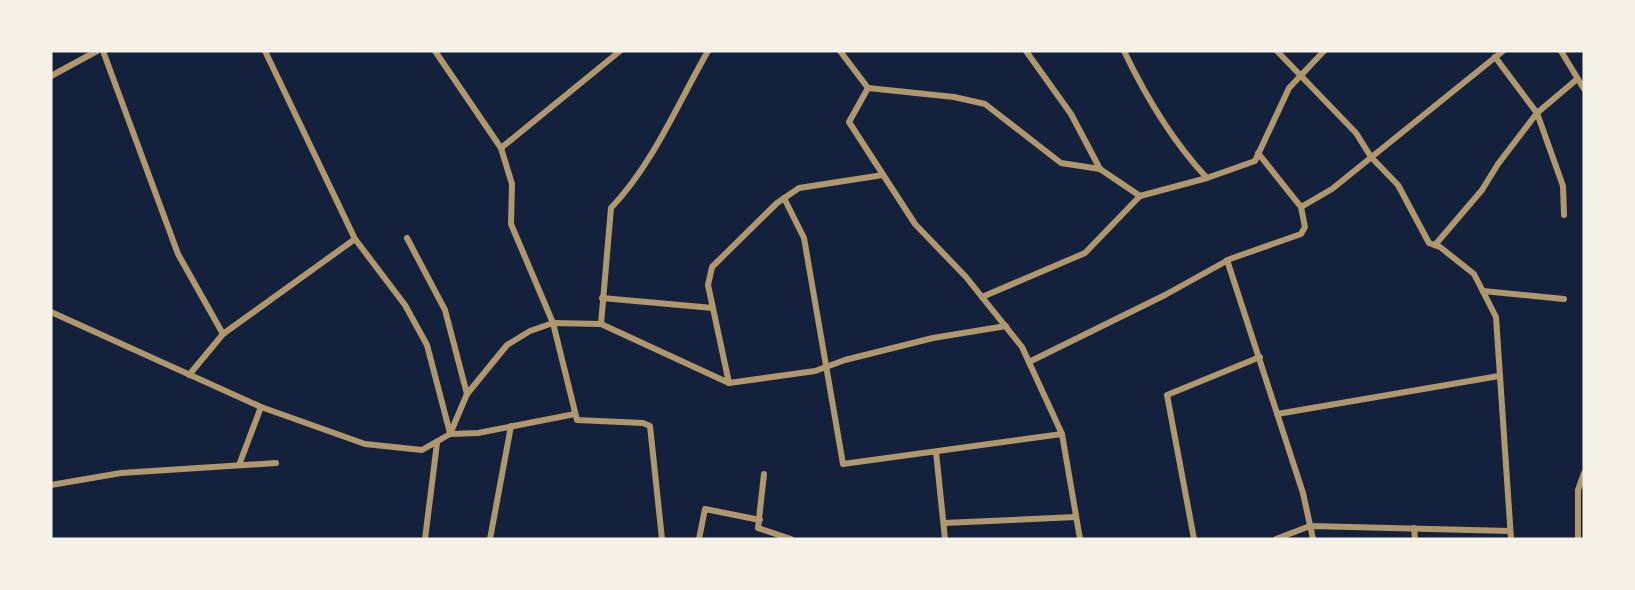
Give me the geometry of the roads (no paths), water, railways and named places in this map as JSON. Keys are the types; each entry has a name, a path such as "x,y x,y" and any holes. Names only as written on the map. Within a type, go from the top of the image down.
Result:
{"street":[{"path":"51,76 97,51"},
{"path":"103,51 178,254 224,334"},
{"path":"265,51 355,239 405,305 427,345 450,434"},
{"path":"435,51 501,148 512,184 511,224 553,324 577,420 643,423 650,426 662,539"},
{"path":"501,148 620,51"},
{"path":"601,324 611,208 624,194 652,153 708,51"},
{"path":"840,51 868,88 954,97 985,104 1060,163 1100,169 1140,196"},
{"path":"1026,51 1071,114 1100,169"},
{"path":"1124,51 1150,102 1186,156 1207,178"},
{"path":"1277,51 1356,133 1371,157 1398,185 1429,243 1474,274 1496,317 1510,539"},
{"path":"982,297 1085,253 1140,196 1207,178 1255,160 1289,88 1324,51"},
{"path":"1301,207 1332,189 1503,51"},
{"path":"1561,51 1576,80 1584,89"},
{"path":"1495,57 1537,113 1563,186 1564,215"},
{"path":"1435,245 1482,190 1498,164 1537,113 1576,80"},
{"path":"868,88 849,122 915,224 982,297 1022,347 1062,434 1080,539"},
{"path":"1029,362 1165,295 1227,260 1301,234 1305,227 1301,207 1258,153"},
{"path":"729,383 708,285 712,267 784,198 799,188 883,175"},
{"path":"784,198 804,238 828,366 843,464 1062,434"},
{"path":"407,238 445,310 467,394"},
{"path":"189,375 224,334 355,239"},
{"path":"1227,260 1303,494 1313,539"},
{"path":"1483,291 1564,299"},
{"path":"602,298 713,308"},
{"path":"51,312 261,407 365,444 422,450 450,434 467,394 507,345 530,331 553,324 601,324 729,383 815,371 933,338 1006,326"},
{"path":"1194,539 1167,395 1260,357"},
{"path":"1277,414 1499,376"},
{"path":"239,465 261,407"},
{"path":"450,434 478,433 575,414"},
{"path":"490,539 511,426"},
{"path":"425,539 437,443"},
{"path":"936,452 945,539"},
{"path":"51,484 121,473 276,463"},
{"path":"1578,539 1578,490 1584,473"},
{"path":"764,474 758,528 790,539"},
{"path":"699,539 705,509 760,520"},
{"path":"944,523 1076,517"},
{"path":"1276,539 1310,526 1510,531"},
{"path":"1414,528 1415,539"}]}
